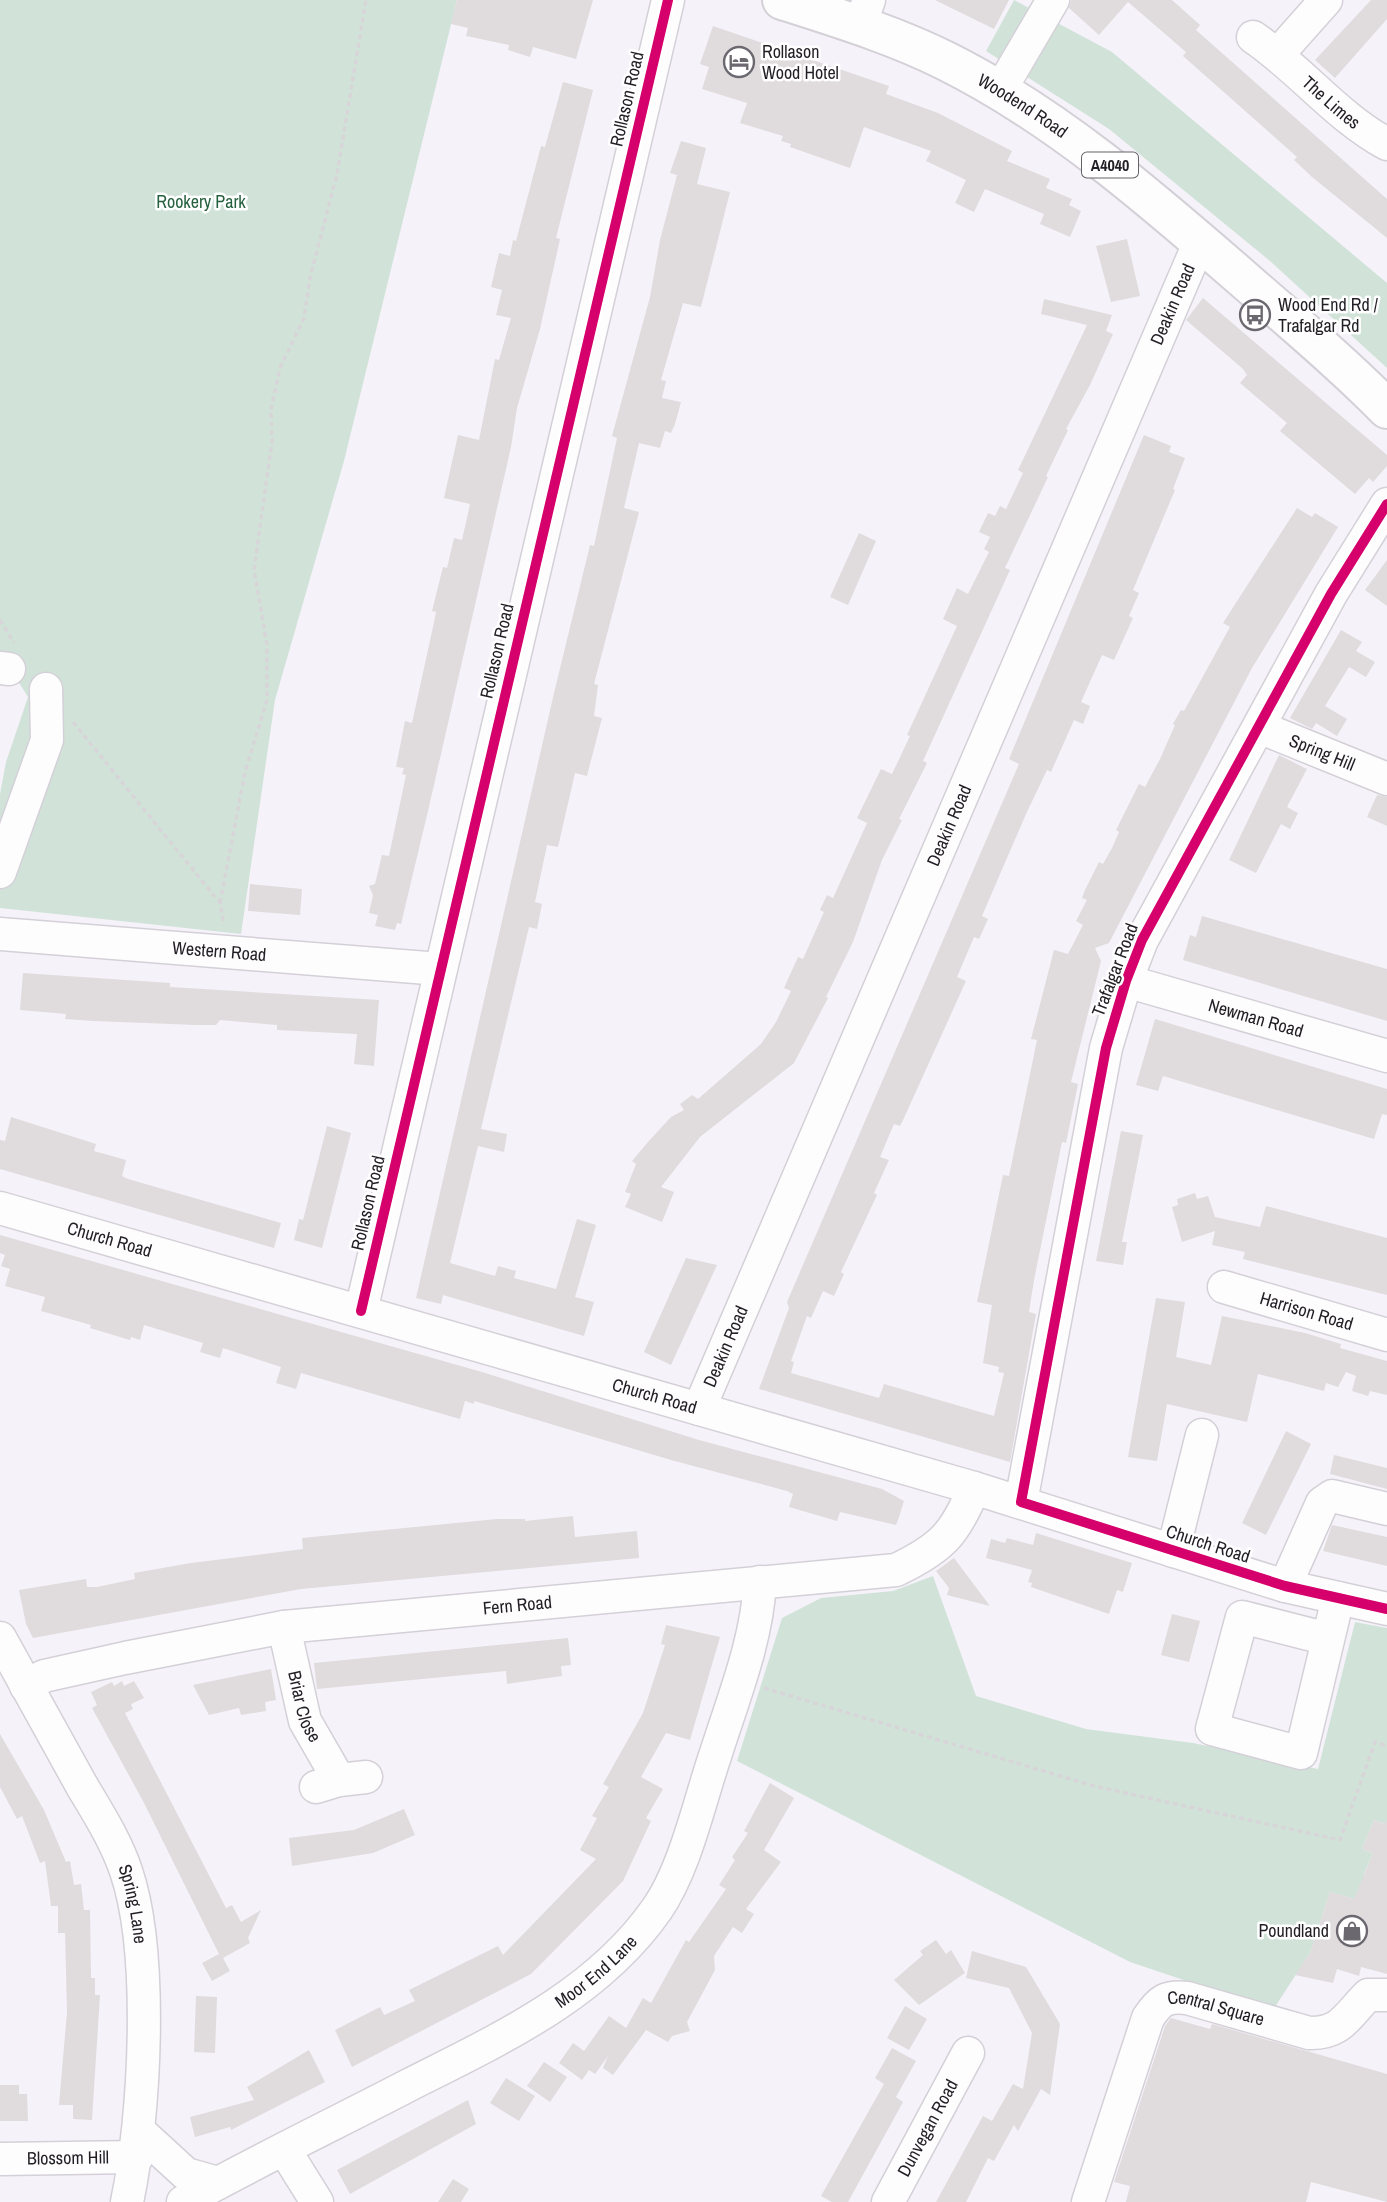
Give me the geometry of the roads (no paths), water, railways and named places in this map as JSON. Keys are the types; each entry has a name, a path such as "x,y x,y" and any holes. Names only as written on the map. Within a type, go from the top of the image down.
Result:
{"main road":[{"name":"Woodend Road","path":"782,0 864,13 999,92 1109,163 1387,409"}],"street":[{"name":"Rollason Road","path":"361,1311 668,0"},
{"path":"999,92 1053,0"},
{"name":"The Limes","path":"1326,0 1265,46 1367,133 1387,144"},
{"name":"Deakin Road","path":"699,1409 1200,241"},
{"name":"Trafalgar Road","path":"1021,1502 1106,1048 1126,981 1142,940 1331,593 1387,504"},
{"path":"0,872 47,740 46,689"},
{"name":"Spring Hill","path":"1259,726 1387,779"},
{"name":"Western Road","path":"0,934 440,969"},
{"name":"Newman Road","path":"1126,981 1387,1056"},
{"name":"Church Road","path":"0,1208 974,1488 1285,1587 1387,1609"},
{"name":"Harrison Road","path":"1224,1287 1387,1335"},
{"path":"1173,1551 1202,1435"},
{"name":"Fern Road","path":"26,1686 44,1676 284,1627 897,1570 923,1558 948,1539 960,1522 974,1488"},
{"path":"1285,1587 1322,1503 1332,1496 1387,1509"},
{"name":"Moor End Lane","path":"183,2202 461,2059 577,1992 607,1969 659,1907 681,1859 740,1680 759,1612 760,1582"},
{"path":"1328,1639 1242,1617 1212,1729 1301,1753 1338,1598"},
{"name":"Briar Close","path":"284,1627 305,1721 340,1781"},
{"name":"Spring Lane","path":"0,1637 108,1833 125,1868 137,1907 143,2010 138,2144 127,2202"},
{"name":"Central Square","path":"1087,2202 1148,2018 1158,2003 1168,1997 1187,1998 1309,2033 1328,2034 1344,2022 1368,1995 1387,1995"},
{"name":"Dunvegan Road","path":"888,2202 968,2053"},
{"path":"138,2144 186,2174 218,2183"},
{"name":"Blossom Hill","path":"0,2159 138,2144"},
{"path":"284,2149 317,2202"}],"place":[{"name":"Rollason Wood Hotel","path":"739,62"},
{"name":"Wood End Rd / Trafalgar Rd","path":"1255,315"},
{"name":"Poundland","path":"1352,1931"}],"park label":[{"name":"Rookery Park","path":"201,202"}]}
